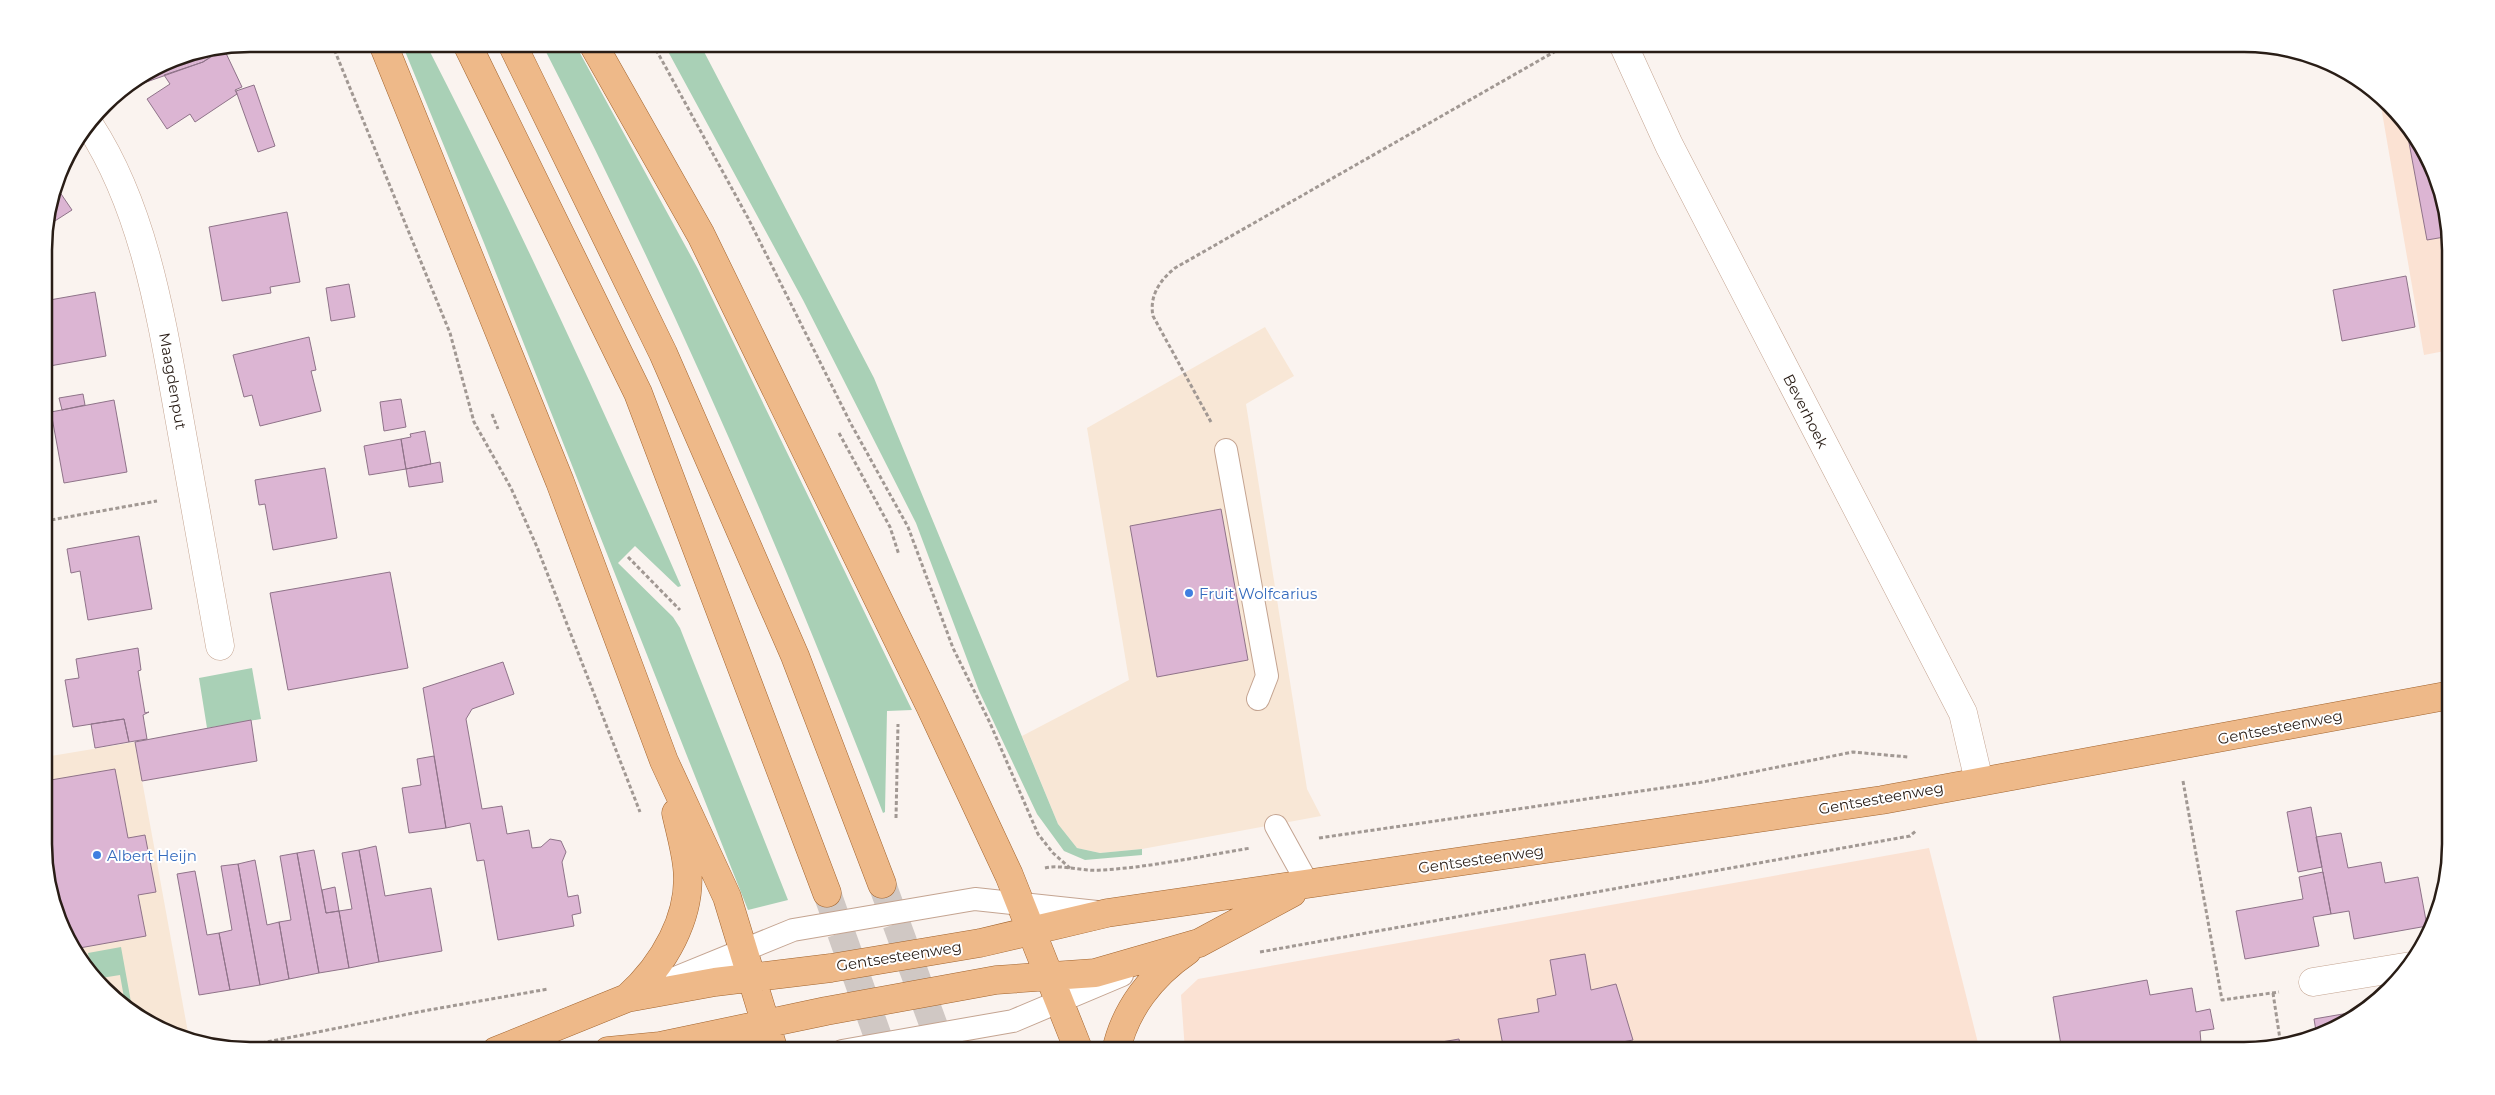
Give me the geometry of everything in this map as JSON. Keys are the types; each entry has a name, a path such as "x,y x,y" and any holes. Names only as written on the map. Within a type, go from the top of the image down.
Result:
{"main road":[{"path":"386,52 560,482 664,760 727,897 771,1042"},
{"path":"471,52 638,393 827,893"},
{"path":"516,52 667,362 795,656 882,884"},
{"path":"598,52 702,235 930,706 1009,875 1075,1042"},
{"name":"Gentsesteenweg","path":"518,1042 627,998 752,977 831,968 980,943 1107,913 1882,800 2442,697"},
{"path":"627,998 646,981 660,963 678,929 684,902 687,868 664,760"},
{"name":"Gentsesteenweg","path":"679,1042 996,980 1095,973 1199,943 1308,884"},
{"path":"1119,1042 1126,1021 1148,986 1180,956 1199,943"}],"street":[{"name":"Beverhoek","path":"1627,52 1669,145 1963,713 1979,781"},
{"name":"Maagdenput","path":"92,131 122,190 143,248 159,306 220,646"},
{"path":"2313,982 2399,968"}],"lane":[{"path":"1226,450 1267,676 1258,699"},
{"path":"1281,834 1308,884"},
{"path":"627,998 793,930 975,899 1107,913"},
{"path":"893,1042 1013,1021 1199,943"}],"path":[{"path":"335,52 450,333 474,422 511,488 537,548 641,814"},
{"path":"657,52 748,218 851,424 908,527 953,648 990,723 1038,834 1053,853 1072,870"},
{"path":"1226,450 1153,316 1152,301 1165,276 1175,268 1554,52"},
{"path":"52,520 193,494"},
{"path":"897,826 898,723"},
{"path":"2177,746 2222,1000 2273,993 2313,982"},
{"path":"1087,870 1102,870 1281,834 1703,782 1853,752 1912,758"},
{"path":"1252,954 1910,836 1925,824"},
{"path":"266,1042 429,1010 551,989"},
{"path":"2273,993 2281,1039"}],"shaded area":[{"path":"2381,107 2402,130 2416,152 2432,187 2439,212 2442,238 2442,352 2424,355"},
{"path":"1265,327 1294,376 1246,404 1307,789 1321,816 1142,849 1100,853 1077,848 1058,824 1022,736 1129,680 1087,428"},
{"path":"135,742 188,1032 151,1016 110,985 86,955 73,932 59,896 54,870 52,844 52,756"},
{"path":"1929,848 1978,1042 1184,1042 1181,995 1198,979"}],"green space":[{"path":"405,52 430,52 526,245 620,449 681,586 678,587 635,546 618,563 673,617 680,628 788,900 748,910 484,243"},
{"path":"546,52 579,52 698,269 912,710 887,711 885,812 883,813 805,617 723,424 680,328"},
{"path":"668,52 704,52 874,378 1058,824 1077,848 1100,853 1142,849 1142,855 1085,860 1064,851 1037,814 979,691 916,523 803,300"},
{"path":"252,668 261,719 207,728 199,678"},
{"path":"121,947 131,1003 124,996 120,975 104,978 89,959 88,953"}],"building":[{"path":"226,54 242,87 235,90 237,94 195,122 190,114 167,129 147,99 170,84 164,75 203,62 213,56"},
{"path":"212,56 203,62 146,82 187,63"},
{"path":"254,85 275,146 258,152 236,91"},
{"path":"2408,139 2422,163 2432,187 2439,212 2442,237 2427,240"},
{"path":"61,194 72,210 55,221"},
{"path":"287,212 300,282 270,287 271,293 222,301 209,227"},
{"path":"2406,276 2415,327 2342,341 2333,290"},
{"path":"349,284 355,317 331,321 326,288"},
{"path":"95,292 106,356 52,366 52,300"},
{"path":"309,337 316,370 311,371 321,411 260,426 252,395 244,397 233,355"},
{"path":"83,394 85,405 62,410 59,398"},
{"path":"401,399 406,427 384,431 380,402"},
{"path":"114,400 127,472 64,483 52,412"},
{"path":"425,431 431,464 406,469 401,439 411,437 410,434"},
{"path":"401,439 406,469 369,475 364,446"},
{"path":"440,462 443,482 409,487 406,469"},
{"path":"325,468 337,538 273,550 265,504 259,505 255,480"},
{"name":"Fruit Wolfcarius","path":"1221,509 1248,660 1157,677 1130,526"},
{"path":"139,536 152,609 88,620 80,571 71,573 67,549"},
{"path":"390,572 408,668 288,690 270,593"},
{"path":"138,648 141,670 138,671 145,713 149,712 143,715 147,739 129,742 124,719 73,727 65,680 79,678 76,659"},
{"path":"503,662 514,694 472,709 466,719 482,809 502,806 507,834 529,830 532,848 541,847 550,839 561,841 566,852 562,862 568,897 578,895 581,913 572,915 574,926 498,940 484,860 477,861 470,823 446,828 423,688"},
{"path":"124,719 129,742 95,748 91,724"},
{"path":"251,720 257,761 142,781 135,742"},
{"path":"434,756 446,828 409,833 402,788 421,785 417,759"},
{"name":"Albert Heijn","path":"115,769 128,838 145,835 156,892 138,895 146,936 81,948 79,944 63,908 56,883 52,844 52,780"},
{"path":"2311,807 2322,867 2298,872 2287,812"},
{"path":"2341,833 2348,868 2381,862 2385,883 2418,877 2426,922 2424,926 2354,939 2349,911 2331,914 2316,837"},
{"path":"376,846 385,896 431,888 442,951 379,962 359,850"},
{"path":"314,850 326,913 339,911 349,968 319,973 297,853"},
{"path":"359,850 379,962 349,968 339,911 352,909 342,853"},
{"path":"297,853 319,973 289,979 279,922 291,920 280,856"},
{"path":"255,860 267,925 279,922 289,979 260,985 238,864"},
{"path":"238,864 260,985 230,990 219,933 232,930 221,866"},
{"path":"195,871 207,935 219,933 230,990 199,995 177,874"},
{"path":"2323,872 2331,914 2313,917 2319,946 2245,959 2236,911 2303,899 2299,877"},
{"path":"335,887 339,911 326,913 322,890"},
{"path":"1585,954 1591,990 1616,984 1633,1040 1622,1042 1502,1042 1498,1019 1539,1012 1537,999 1556,995 1550,960"},
{"path":"2147,980 2150,995 2192,988 2196,1012 2210,1009 2214,1029 2200,1031 2201,1042 2060,1042 2053,997"},
{"path":"2349,1013 2316,1029 2314,1019"},
{"path":"1459,1039 1460,1042 1441,1042"}],"tunnel":[{"path":"882,884 940,1042"},
{"path":"827,893 880,1042"}],"place":[{"name":"Fruit Wolfcarius","path":"1189,593"},
{"name":"Albert Heijn","path":"97,855"}]}
